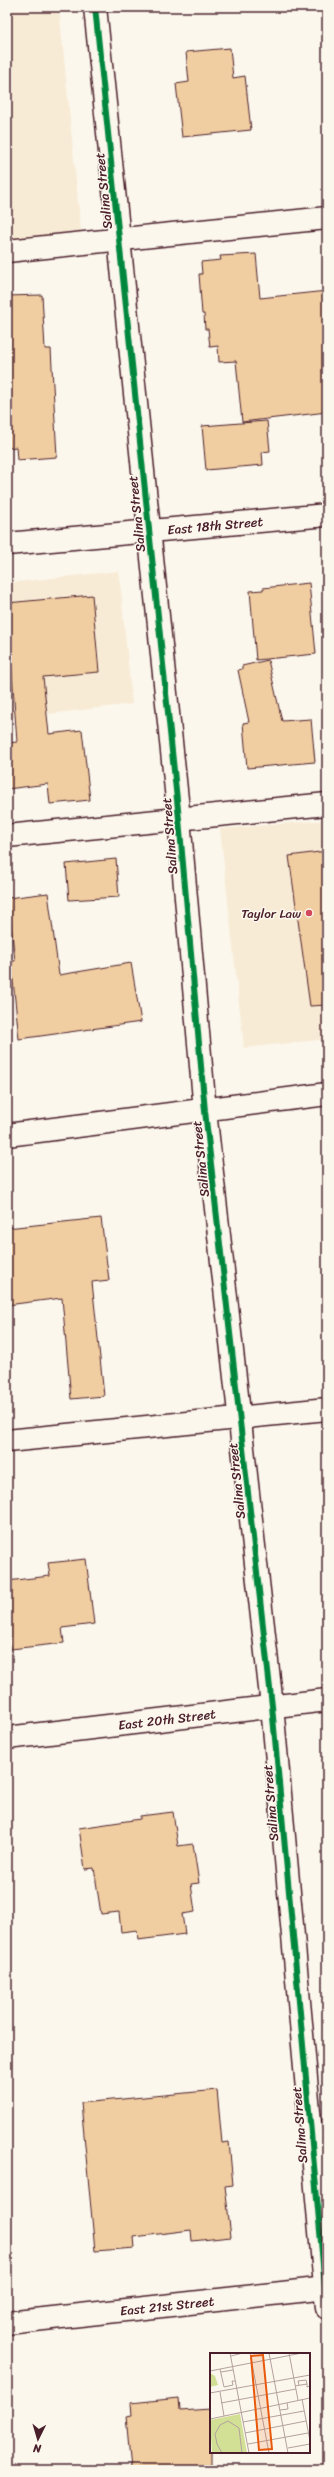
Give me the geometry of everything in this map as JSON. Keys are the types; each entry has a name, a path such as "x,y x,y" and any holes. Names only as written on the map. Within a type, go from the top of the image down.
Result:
{"street":[{"name":"Salina Street","path":"95,7 179,819 205,1111 272,1706 326,2295"},
{"path":"7,251 327,218"},
{"name":"East 18th Street","path":"7,544 327,515"},
{"path":"7,836 327,804"},
{"path":"7,1135 205,1111 327,1094"},
{"path":"7,1441 327,1409"},
{"name":"East 20th Street","path":"7,1738 327,1700"},
{"name":"East 21st Street","path":"7,2323 326,2295"}],"shaded area":[{"path":"7,7 59,7 81,231 7,239"},
{"path":"119,571 132,704 7,719 7,583"},
{"path":"327,820 327,1039 244,1048 220,829"}],"building":[{"path":"230,48 233,78 245,76 251,130 182,137 176,84 189,82 186,52"},
{"path":"256,254 260,298 327,291 327,412 242,422 236,361 219,362 218,346 210,347 208,329 205,329 204,314 202,314 199,274 202,274 201,262 221,260 220,256"},
{"path":"42,295 45,349 51,349 57,457 17,460 16,447 7,448 7,296"},
{"path":"267,421 270,451 262,452 263,465 206,470 202,426"},
{"path":"309,583 316,654 256,660 250,591 263,590 263,588"},
{"path":"92,595 99,672 43,677 49,734 82,730 90,800 50,804 48,784 7,789 7,743 17,742 7,603"},
{"path":"268,660 282,721 311,719 315,762 247,768 243,723 249,722 238,670 242,669 242,666"},
{"name":"Taylor Law","path":"327,851 327,1005 310,1006 289,856"},
{"path":"116,859 119,897 69,900 66,864"},
{"path":"48,893 59,975 131,963 141,1022 19,1039 11,961 15,961 8,898"},
{"path":"101,1218 109,1280 92,1282 104,1396 71,1399 62,1298 7,1305 7,1228"},
{"path":"86,1559 94,1624 62,1628 64,1643 11,1649 7,1616 7,1581 50,1576 48,1563"},
{"path":"173,1812 178,1846 193,1844 199,1883 191,1884 195,1912 182,1914 185,1934 138,1940 137,1930 121,1932 119,1912 101,1914 94,1868 85,1869 79,1828 140,1819 140,1816"},
{"path":"217,2090 222,2143 229,2142 233,2185 225,2186 231,2237 192,2241 191,2230 134,2237 135,2248 95,2251 81,2103"},
{"path":"179,2398 180,2411 210,2409 211,2470 131,2470 126,2416 132,2415 131,2403"}],"cycle path":[{"path":"95,7 179,819 205,1111 272,1706 327,2308"}],"place":[{"name":"Taylor Law","path":"309,913"}]}
